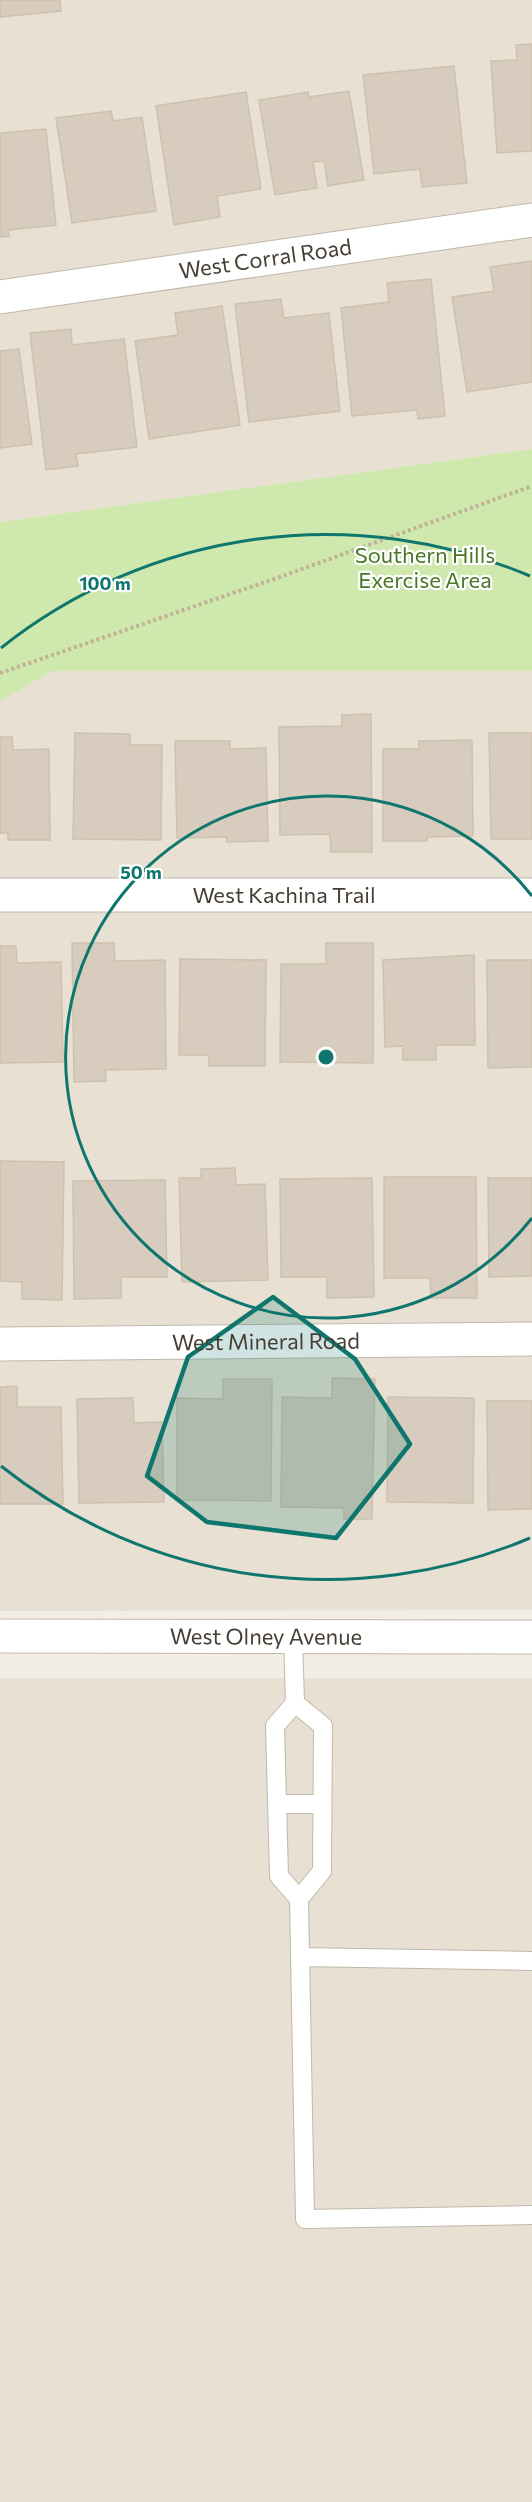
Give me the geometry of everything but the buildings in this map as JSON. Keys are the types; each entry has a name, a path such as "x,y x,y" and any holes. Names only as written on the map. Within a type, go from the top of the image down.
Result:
{"street":[{"name":"West Corral Road","path":"0,297 532,220"},
{"name":"West Kachina Trail","path":"0,895 532,895"},
{"name":"West Mineral Road","path":"0,1344 532,1339"},
{"name":"West Olney Avenue","path":"0,1636 532,1637"}],"lane":[{"path":"293,1636 295,1703 275,1726 279,1876 299,1899 305,2219 532,2215"},
{"path":"295,1703 323,1726 322,1871 299,1899"},
{"path":"278,1804 322,1804"},
{"path":"300,1957 532,1961"}],"path":[{"path":"0,673 277,578 532,486"}],"highlighted area":[{"path":"273,1297 355,1359 410,1444 336,1538 207,1522 147,1476 188,1357"}],"shaded area":[{"path":"0,0 532,0 532,449 0,522"},
{"path":"52,671 532,671 532,1610 0,1611 0,701"},
{"path":"0,1678 532,1678 532,2502 0,2502"}],"green space":[{"name":"Southern Hills Exercise Area","path":"532,449 532,671 52,671 0,701 0,522"}]}
